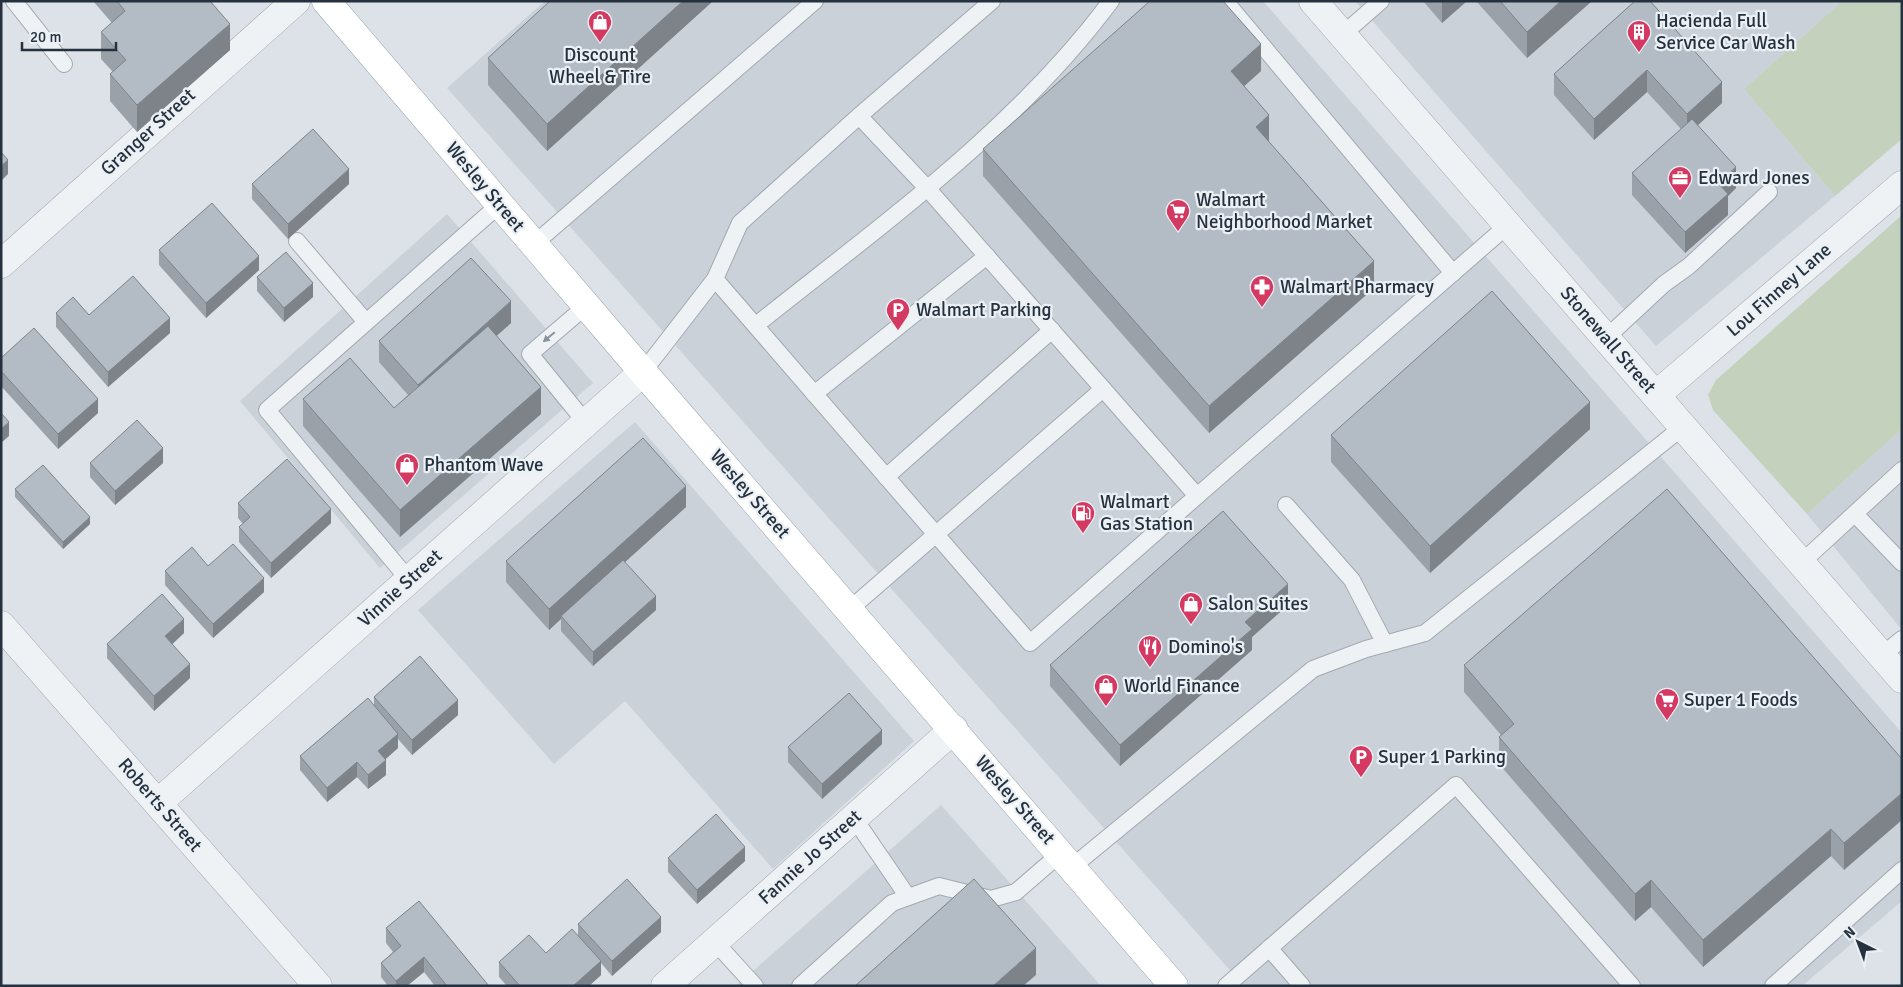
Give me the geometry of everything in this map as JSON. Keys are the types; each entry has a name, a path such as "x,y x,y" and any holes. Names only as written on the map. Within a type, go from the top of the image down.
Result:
{"main road":[{"name":"Wesley Street","path":"326,1 586,306 954,729 1174,986"}],"street":[{"name":"Granger Street","path":"1,264 296,1"},
{"name":"Stonewall Street","path":"1313,1 1684,426 1902,680"},
{"name":"Lou Finney Lane","path":"1656,395 1902,185"},
{"name":"Vinnie Street","path":"158,803 643,372"},
{"name":"Roberts Street","path":"1,625 318,986"},
{"name":"Fannie Jo Street","path":"665,986 954,729"}],"lane":[{"path":"14,1 64,64"},
{"path":"534,244 815,1"},
{"path":"643,372 715,279 740,223 859,116 992,1"},
{"path":"756,326 927,188 1019,107 1093,26 1111,1"},
{"path":"1225,1 1453,273"},
{"path":"1342,36 1381,1"},
{"path":"859,116 927,188 1197,496"},
{"path":"1606,338 1664,284 1689,266 1769,192"},
{"path":"409,580 267,410 500,204"},
{"path":"715,279 1030,643 1508,225"},
{"path":"297,241 366,322"},
{"path":"814,394 987,256"},
{"path":"586,306 530,354 586,423"},
{"path":"886,477 1052,330"},
{"path":"850,609 1103,389"},
{"path":"800,986 892,903 939,886 992,898 1016,892 1066,860 1313,669 1425,633 1684,426"},
{"path":"1802,563 1902,470"},
{"path":"1286,505 1352,580 1386,644"},
{"path":"1855,514 1902,564"},
{"path":"1881,656 1902,638"},
{"path":"1226,986 1456,785 1632,986"},
{"path":"854,818 908,897"},
{"path":"1773,986 1902,870"},
{"path":"715,942 755,986"},
{"path":"1269,948 1302,986"}],"shaded area":[{"path":"545,1 1263,1 1902,733 1902,901 1802,986 1244,986 447,88"},
{"path":"1355,1 1842,1 1744,89 1835,196 1656,346"},
{"path":"447,214 593,383 380,568 240,401"},
{"path":"635,422 914,741 773,869 625,701 554,764 418,610"},
{"path":"1902,429 1902,630 1807,514"},
{"path":"941,805 1101,986 736,986"}],"green space":[{"path":"1842,1 1902,1 1902,139 1835,196 1744,89"},
{"path":"1902,215 1902,429 1807,514 1713,410 1708,395 1716,380"}],"building":[{"path":"117,1 210,1 230,24 137,105 110,74 126,60 101,32 125,11"},
{"name":"Discount Wheel & Tire","path":"550,1 683,1 547,124 488,58"},
{"name":"Walmart Neighborhood Market","path":"1150,1 1223,1 1261,44 1231,71 1269,115 1256,127 1374,261 1209,406 983,149"},
{"path":"1500,1 1561,1 1527,32"},
{"name":"Hacienda Full Service Car Wash","path":"1635,1 1650,1 1722,82 1687,114 1647,70 1594,119 1554,74"},
{"name":"Edward Jones","path":"1692,119 1736,167 1718,183 1728,194 1685,232 1632,173"},
{"path":"313,129 349,169 288,224 252,184"},
{"path":"1,152 8,160 1,166"},
{"path":"212,203 259,256 206,303 159,250"},
{"path":"286,252 313,283 284,308 257,277"},
{"path":"471,258 511,301 418,385 379,341"},
{"path":"133,276 170,318 108,372 56,313 73,297 89,315"},
{"path":"1492,291 1590,402 1430,546 1331,435"},
{"name":"Phantom Wave","path":"488,326 541,387 400,510 303,399 350,358 394,408"},
{"path":"34,328 98,399 58,434 1,371 1,358"},
{"path":"1,413 9,422 1,429"},
{"path":"137,420 163,448 115,491 90,463"},
{"path":"643,438 686,486 549,609 506,561"},
{"path":"287,459 331,509 271,563 239,527 250,517 238,503"},
{"path":"43,465 90,517 63,542 15,489"},
{"name":"Super 1 Foods","path":"1667,489 1902,759 1902,793 1844,843 1831,829 1703,940 1651,880 1635,894 1499,737 1514,724 1464,665"},
{"path":"1223,511 1288,584 1245,622 1252,629 1120,745 1050,665"},
{"path":"233,544 264,578 213,624 165,571 192,547 208,566"},
{"path":"623,560 656,596 593,652 561,616"},
{"path":"162,594 184,619 165,636 190,664 154,696 107,644"},
{"path":"420,656 458,700 412,740 374,697"},
{"path":"849,693 882,730 822,784 788,747"},
{"path":"368,698 398,734 378,751 386,760 368,775 357,762 327,788 300,756"},
{"path":"716,814 745,847 697,890 668,858"},
{"path":"627,879 661,917 612,961 578,924"},
{"path":"974,879 1036,948 993,986 855,986"},
{"path":"419,901 489,986 447,986 424,957 396,981 381,963 401,946 386,928"},
{"path":"572,929 601,961 573,986 520,986 499,962 529,935 546,953"}],"place":[{"name":"Discount Wheel & Tire","path":"600,43"},
{"name":"Hacienda Full Service Car Wash","path":"1639,53"},
{"name":"Edward Jones","path":"1680,199"},
{"name":"Walmart Neighborhood Market","path":"1178,232"},
{"name":"Walmart Pharmacy","path":"1262,308"},
{"name":"Walmart Parking","path":"898,331"},
{"name":"Phantom Wave","path":"407,486"},
{"name":"Walmart Gas Station","path":"1083,534"},
{"name":"Salon Suites","path":"1191,625"},
{"name":"Domino's","path":"1150,668"},
{"name":"World Finance","path":"1106,707"},
{"name":"Super 1 Foods","path":"1667,721"},
{"name":"Super 1 Parking","path":"1361,778"}]}
